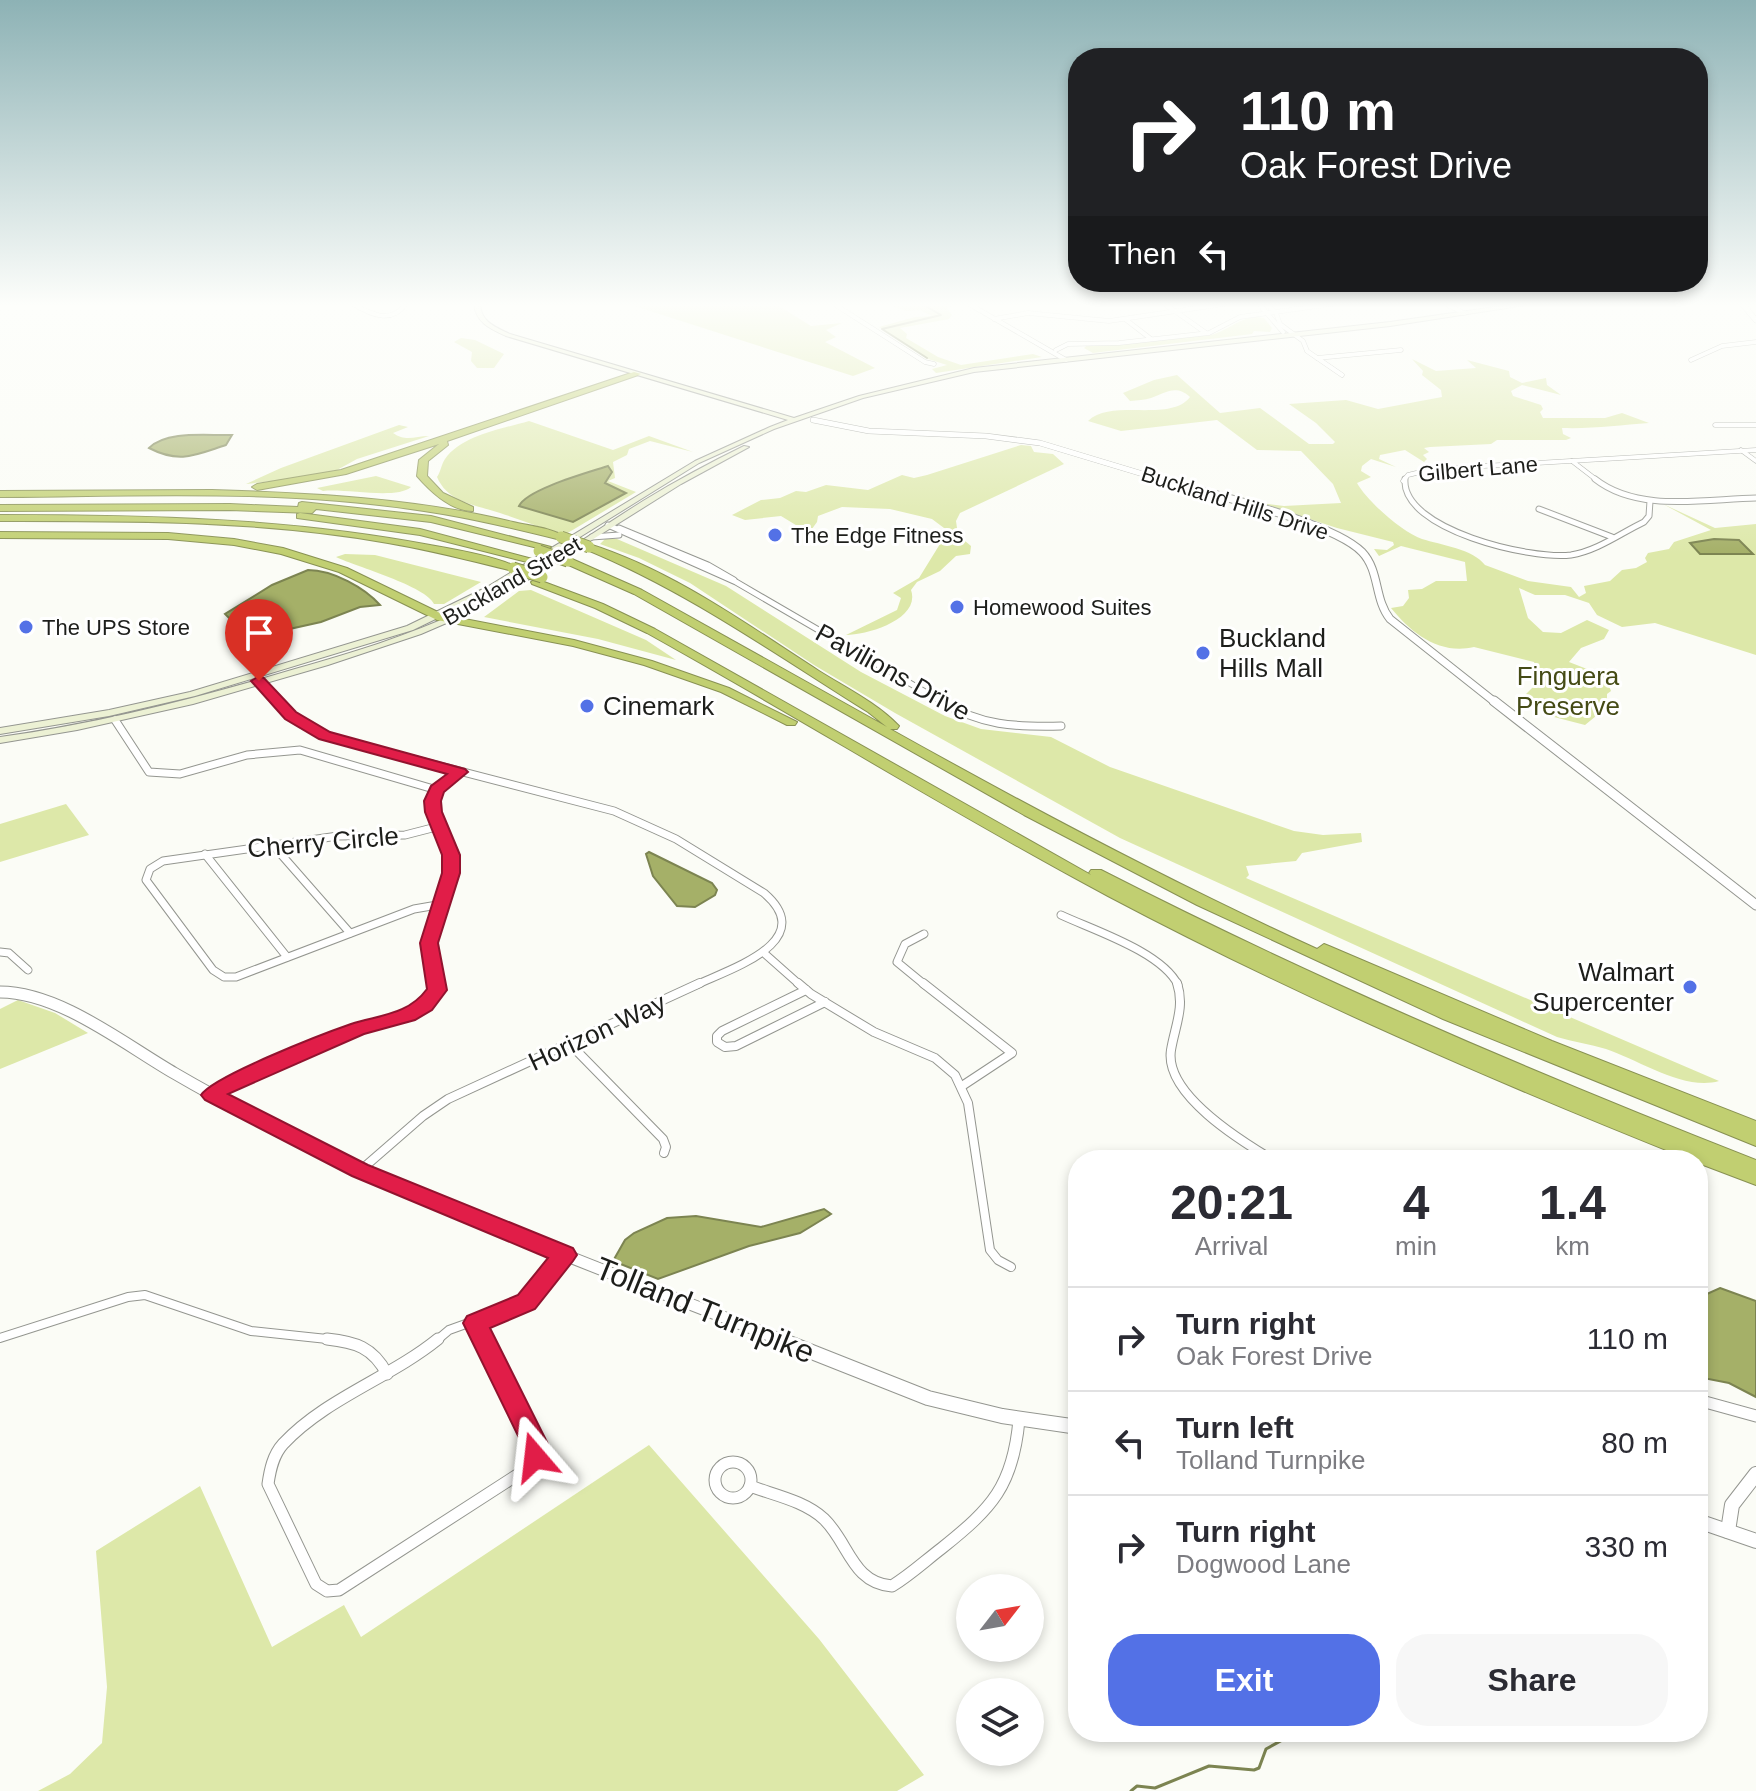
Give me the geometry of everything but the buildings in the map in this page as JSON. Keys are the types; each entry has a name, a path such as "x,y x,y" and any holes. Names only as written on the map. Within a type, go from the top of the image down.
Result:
{"highway":[{"path":"99,493 230,489 309,479 357,468 595,388"},
{"path":"484,426 432,452 422,465 424,480 436,492 457,504 535,530"},
{"path":"0,494 260,494 347,498 453,512 588,543 691,594 869,707 893,726"},
{"path":"0,506 236,503 330,507 437,521 541,564 655,624 1058,853 1232,942 1458,1045 1756,1167"},
{"path":"0,506 253,513 362,523 464,541 541,564 599,606 651,631 1098,885 1272,972 1510,1079 1685,1150"},
{"path":"0,521 256,517 325,522 424,536 541,564"},
{"path":"130,518 317,528 429,547 509,570"},
{"path":"0,521 163,523 276,529 393,545 509,570 571,559 649,589 1103,841 1296,936 1546,1045 1756,1128"},
{"path":"0,535 148,535 253,545 306,557 343,570 442,618 588,646 669,669 740,697 901,775"},
{"path":"571,559 638,592 1029,812 1202,902 1482,1029 1756,1140"},
{"path":"1708,1159 1756,1179"}],"main road":[{"path":"686,388 794,420 803,420"},
{"path":"699,388 803,420"},
{"name":"Buckland Street","path":"803,420 813,420 909,388"},
{"name":"Buckland Street","path":"541,564 588,543 608,525 727,455 803,420 909,388"},
{"path":"714,397 724,394"},
{"name":"Buckland Street","path":"0,740 115,720 258,680 495,597 598,523 717,452 794,420"},
{"path":"717,452 727,455"},
{"name":"Buckland Street","path":"0,731 140,706 258,680"}],"street":[{"name":"Buckland Hills Drive","path":"803,420 872,436 952,434"},
{"name":"Buckland Hills Drive","path":"813,420 869,431 1000,437 1056,446 1306,523 1342,538 1368,560 1379,603 1398,627 1756,905"},
{"path":"1715,425 1756,425"},
{"path":"1741,450 1756,461"},
{"name":"Gilbert Lane","path":"1650,501 1649,516 1644,522 1577,554 1543,556 1466,535 1437,522 1403,486 1408,475 1418,471 1756,450"},
{"path":"1572,461 1604,486 1650,501 1756,498"},
{"path":"1539,509 1612,537"},
{"name":"Pavilions Drive","path":"598,523 698,560 727,573 736,582"},
{"name":"Pavilions Drive","path":"608,525 625,536 736,582 964,715 1016,727 1061,726"},
{"name":"Pavilions Drive","path":"588,543 604,535 625,536"},
{"path":"686,562 698,560"},
{"path":"258,680 291,716 324,736 614,811 664,833 772,899 783,917 780,935 764,953 806,990 874,1032 941,1061 962,1086 969,1105 989,1247 998,1260 1011,1267"},
{"path":"115,720 149,772 180,774 247,755 300,750 437,790"},
{"path":"212,1095 228,1084 343,1035 408,1016 425,1006 437,990 429,943 448,888 451,855 432,801 437,790 460,772"},
{"name":"Cherry Circle","path":"440,826 405,835 338,836 163,861 150,869 146,880 213,970 224,977 236,977 414,909 443,904"},
{"path":"272,844 350,933"},
{"name":"Cherry Circle","path":"205,854 287,957"},
{"path":"1061,915 1153,958 1177,980 1182,1012 1169,1057 1178,1082 1196,1102 1256,1150"},
{"path":"924,934 907,942 897,956 897,962 1012,1052 1010,1057 962,1086"},
{"path":"0,952 9,953 28,970"},
{"name":"Horizon Way","path":"360,1171 438,1105 764,953"},
{"path":"806,990 722,1031 717,1036 717,1042 725,1047 736,1046 825,1002"},
{"name":"Tolland Turnpike","path":"0,992 18,992 58,1005 212,1095 360,1171 565,1255 928,1398 1019,1420 1068,1426"},
{"path":"570,1044 663,1139 666,1147 664,1153"},
{"path":"475,1323 537,1448 535,1457 528,1468 339,1590 327,1591 316,1584 268,1484 271,1466 282,1445 307,1421 411,1361 449,1330 527,1302 565,1255"},
{"path":"0,1338 128,1297 145,1295 251,1331 357,1342 379,1359 387,1374"},
{"path":"1708,1403 1756,1416"},
{"path":"750,1486 819,1516 869,1582 892,1586 970,1527 992,1506 1013,1467 1019,1420"},
{"path":"1728,1531 1732,1505 1756,1474"},
{"path":"1708,1524 1756,1541"}],"green space":[{"name":"Finguera Preserve","path":"1136,388 1191,388 1220,413 1260,408 1309,444 1333,444 1335,442 1316,423 1289,404 1346,400 1378,409 1442,397 1438,388 1517,388 1511,391 1513,396 1541,405 1543,418 1605,418 1622,413 1649,423 1562,428 1563,434 1571,438 1566,440 1497,440 1491,444 1424,448 1429,452 1423,455 1427,459 1424,462 1405,450 1380,455 1379,459 1396,467 1371,459 1362,466 1361,471 1371,477 1357,483 1386,515 1422,539 1465,551 1485,565 1528,581 1571,587 1579,597 1586,593 1584,586 1610,581 1622,570 1647,562 1645,558 1648,553 1669,549 1674,542 1711,530 1663,504 1715,528 1756,524 1756,655 1655,623 1622,627 1597,615 1589,603 1565,595 1535,595 1519,588 1528,618 1543,632 1561,633 1587,620 1609,630 1604,639 1581,648 1569,662 1605,676 1611,691 1607,694 1607,707 1585,725 1554,717 1523,697 1537,683 1529,680 1536,667 1534,662 1474,647 1462,649 1438,645 1418,634 1391,608 1403,606 1409,598 1408,590 1422,589 1436,581 1467,581 1465,562 1401,546 1379,556 1374,549 1387,550 1394,545 1393,542 1337,528 1261,503 1284,506 1341,503 1333,484 1301,451 1257,450 1217,420 1121,431 1088,421 1098,414 1111,411 1169,408 1181,405 1190,397 1180,391 1170,391 1149,399 1130,401 1123,393"},
{"path":"1532,388 1551,388 1561,395"},
{"path":"529,421 613,450 649,436 693,452 650,441 629,449 627,455 613,462 615,478 608,481 636,492 566,534 464,502 442,486 437,477 452,451 483,434"},
{"path":"399,425 408,427 393,433 398,436 429,436 357,459 337,470 246,484 281,468"},
{"path":"1021,445 1031,446 1034,452 1053,454 1064,464 960,513 956,521 958,535 971,546 970,554 956,556 940,571 917,582 911,590 912,600 908,609 901,617 867,632 846,635 897,610 901,598 893,593 919,578 948,531 932,519 890,509 842,507 818,516 809,533 781,516 745,520 732,515 761,500 780,498 796,491 806,492 826,485 868,490 902,475 914,478 927,475"},
{"path":"376,476 411,487 394,493 323,491 317,488"},
{"path":"605,539 617,539 726,586 861,672 945,716 981,729 1051,737 1110,767 1294,831 1323,835 1361,833 1362,842 1302,853 1296,861 1246,866 1249,875 1246,878 1719,1081 1691,1082 1606,1049 1557,1037 1120,838 814,665 690,583 639,558 600,544"},
{"path":"345,554 375,555 481,582 444,604 434,604 418,590 336,557"},
{"path":"531,590 646,640 676,660 598,639 484,617 519,591"},
{"path":"66,804 89,835 0,862 0,824"},
{"path":"18,1000 55,1013 88,1033 0,1069 0,1009"},
{"path":"649,1445 819,1639 924,1775 897,1791 38,1791 70,1774 102,1743 107,1687 96,1551 200,1486 272,1647 344,1605 361,1637"}],"shaded area":[{"path":"232,435 226,445 188,456 170,456 149,448 177,436"},
{"path":"608,466 612,472 605,483 626,493 573,522 519,506 546,487"},
{"path":"1714,539 1739,540 1753,554 1700,554 1690,543"},
{"path":"308,570 328,573 348,581 380,605 360,607 321,622 249,638 225,614 272,585"},
{"path":"649,852 712,883 717,890 715,895 695,907 677,906 653,876 646,854"},
{"path":"824,1209 831,1214 800,1233 749,1246 658,1279 613,1261 625,1240 667,1218 696,1216 761,1227"},
{"path":"1720,1288 1756,1301 1756,1397 1729,1383 1708,1379 1708,1293"}],"waterway":[{"path":"1131,1791 1137,1786 1155,1788 1209,1766 1254,1770 1259,1768 1266,1749 1279,1742"}],"place":[{"name":"The Edge Fitness","path":"775,535"},
{"name":"Homewood Suites","path":"957,607"},
{"name":"The UPS Store","path":"26,627"},
{"name":"Buckland Hills Mall","path":"1203,653"},
{"name":"Cinemark","path":"587,706"},
{"name":"Walmart Supercenter","path":"1690,987"}],"route":[{"path":"259,681 291,716 324,736 460,772 437,790 432,801 433,812 451,855 451,873 429,943 437,990 425,1006 408,1016 357,1029 228,1084 212,1095 360,1171 565,1255 527,1302 475,1323 537,1448 535,1457"}]}
